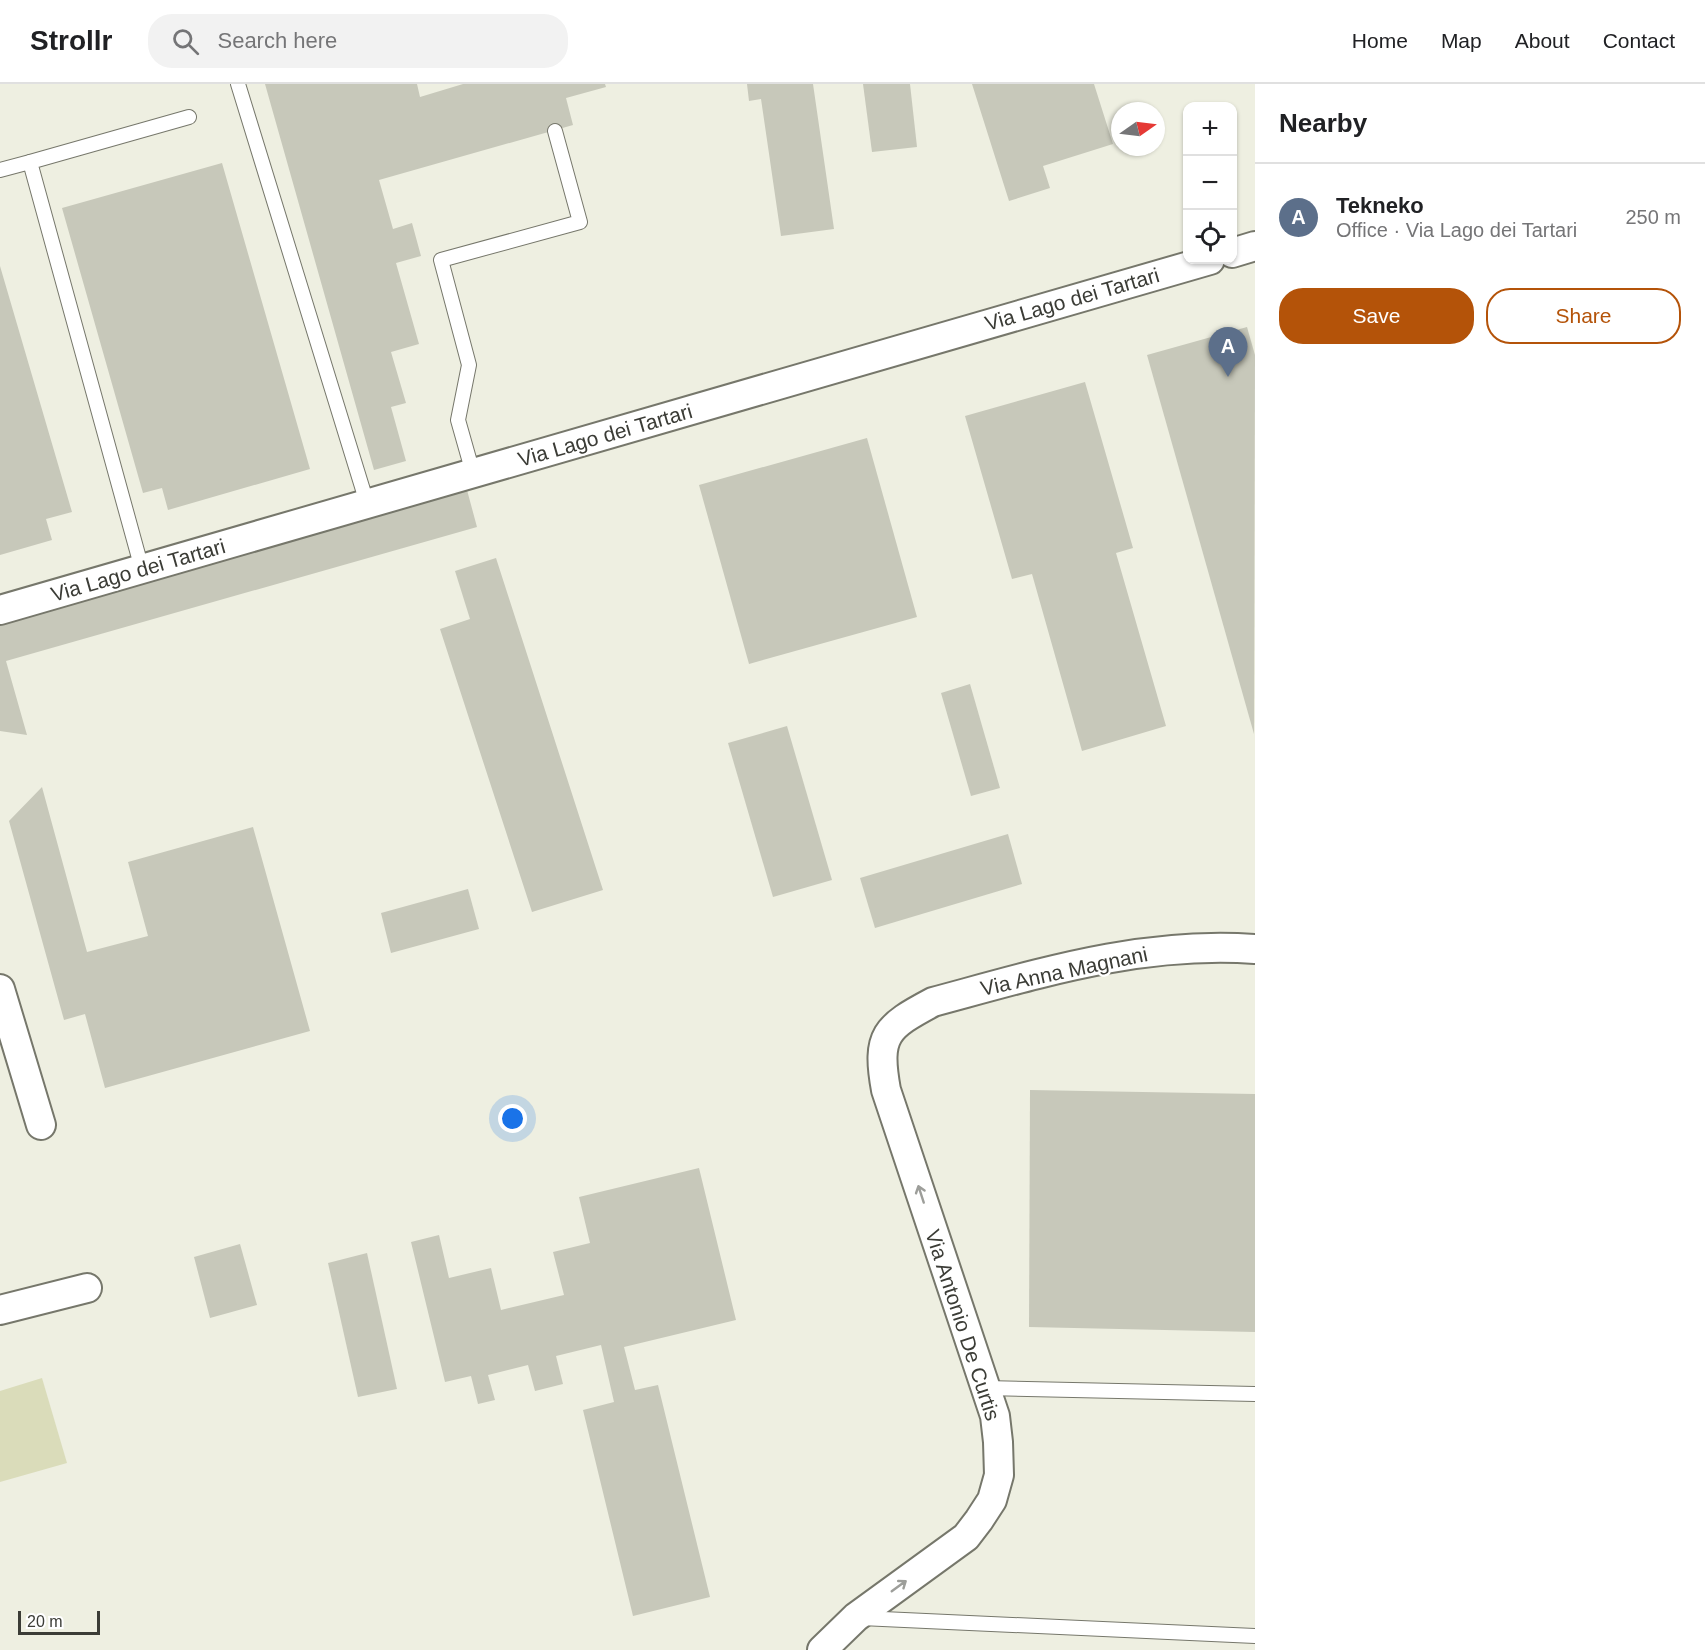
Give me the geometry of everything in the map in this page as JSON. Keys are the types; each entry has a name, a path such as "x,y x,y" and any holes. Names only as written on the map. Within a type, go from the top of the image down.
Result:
{"street":[{"path":"1237,252 1255,246"},
{"name":"Via Lago dei Tartari","path":"0,610 1196,264"},
{"name":"Via Anna Magnani","path":"885,1037 896,1024 933,1002 1065,966 1123,955 1182,948 1208,946 1255,949"},
{"path":"0,989 40,1125"},
{"name":"Via Antonio De Curtis","path":"822,1650 856,1617 966,1537 992,1500 999,1475 994,1416 886,1090 882,1064 885,1037"},
{"path":"0,1310 87,1288"}],"lane":[{"path":"238,84 367,503"},
{"path":"0,170 189,117"},
{"path":"473,473 458,420 469,364 441,260 580,222 555,131"},
{"path":"30,162 142,568"},
{"path":"985,1389 1255,1394"},
{"path":"856,1617 1255,1636"}],"green space":[{"path":"42,1378 67,1463 0,1482 0,1391"}],"building":[{"path":"265,84 417,84 420,97 463,84 605,84 606,87 566,98 573,125 379,180 393,229 412,223 421,256 396,263 419,344 391,352 406,403 391,407 406,461 374,470"},
{"path":"747,84 813,84 834,229 781,236 761,99 749,101"},
{"path":"863,84 910,84 917,147 872,152"},
{"path":"972,84 1094,84 1111,138 1111,145 1043,166 1050,188 1009,201"},
{"path":"222,163 310,469 168,510 162,488 143,493 62,208"},
{"path":"0,266 72,512 46,519 52,540 0,555"},
{"path":"1247,327 1255,355 1254,734 1147,355"},
{"path":"1085,382 1133,548 1116,553 1166,726 1082,751 1032,574 1012,579 965,416"},
{"path":"867,438 917,617 749,664 699,485"},
{"path":"467,490 477,527 6,661 27,735 0,731 0,623"},
{"path":"496,558 603,890 532,912 440,629 470,619 455,571"},
{"path":"970,684 1000,788 971,796 941,693"},
{"path":"787,726 832,880 773,897 728,743"},
{"path":"42,787 87,952 148,936 128,862 253,827 310,1031 105,1088 85,1014 64,1020 9,821"},
{"path":"1008,834 1022,884 875,928 860,878"},
{"path":"468,889 479,929 391,953 381,913"},
{"path":"1030,1090 1255,1094 1255,1332 1029,1327"},
{"path":"699,1168 736,1320 624,1347 635,1390 658,1385 710,1597 633,1616 583,1410 614,1402 601,1345 556,1356 563,1384 535,1391 528,1365 488,1375 495,1400 478,1404 471,1376 445,1382 411,1242 439,1235 449,1278 491,1268 501,1310 564,1295 553,1252 590,1243 579,1197"},
{"path":"240,1244 257,1305 210,1318 194,1257"},
{"path":"367,1253 397,1389 358,1397 328,1263"}],"place":[{"name":"Tekneko","path":"1228,377"}]}
